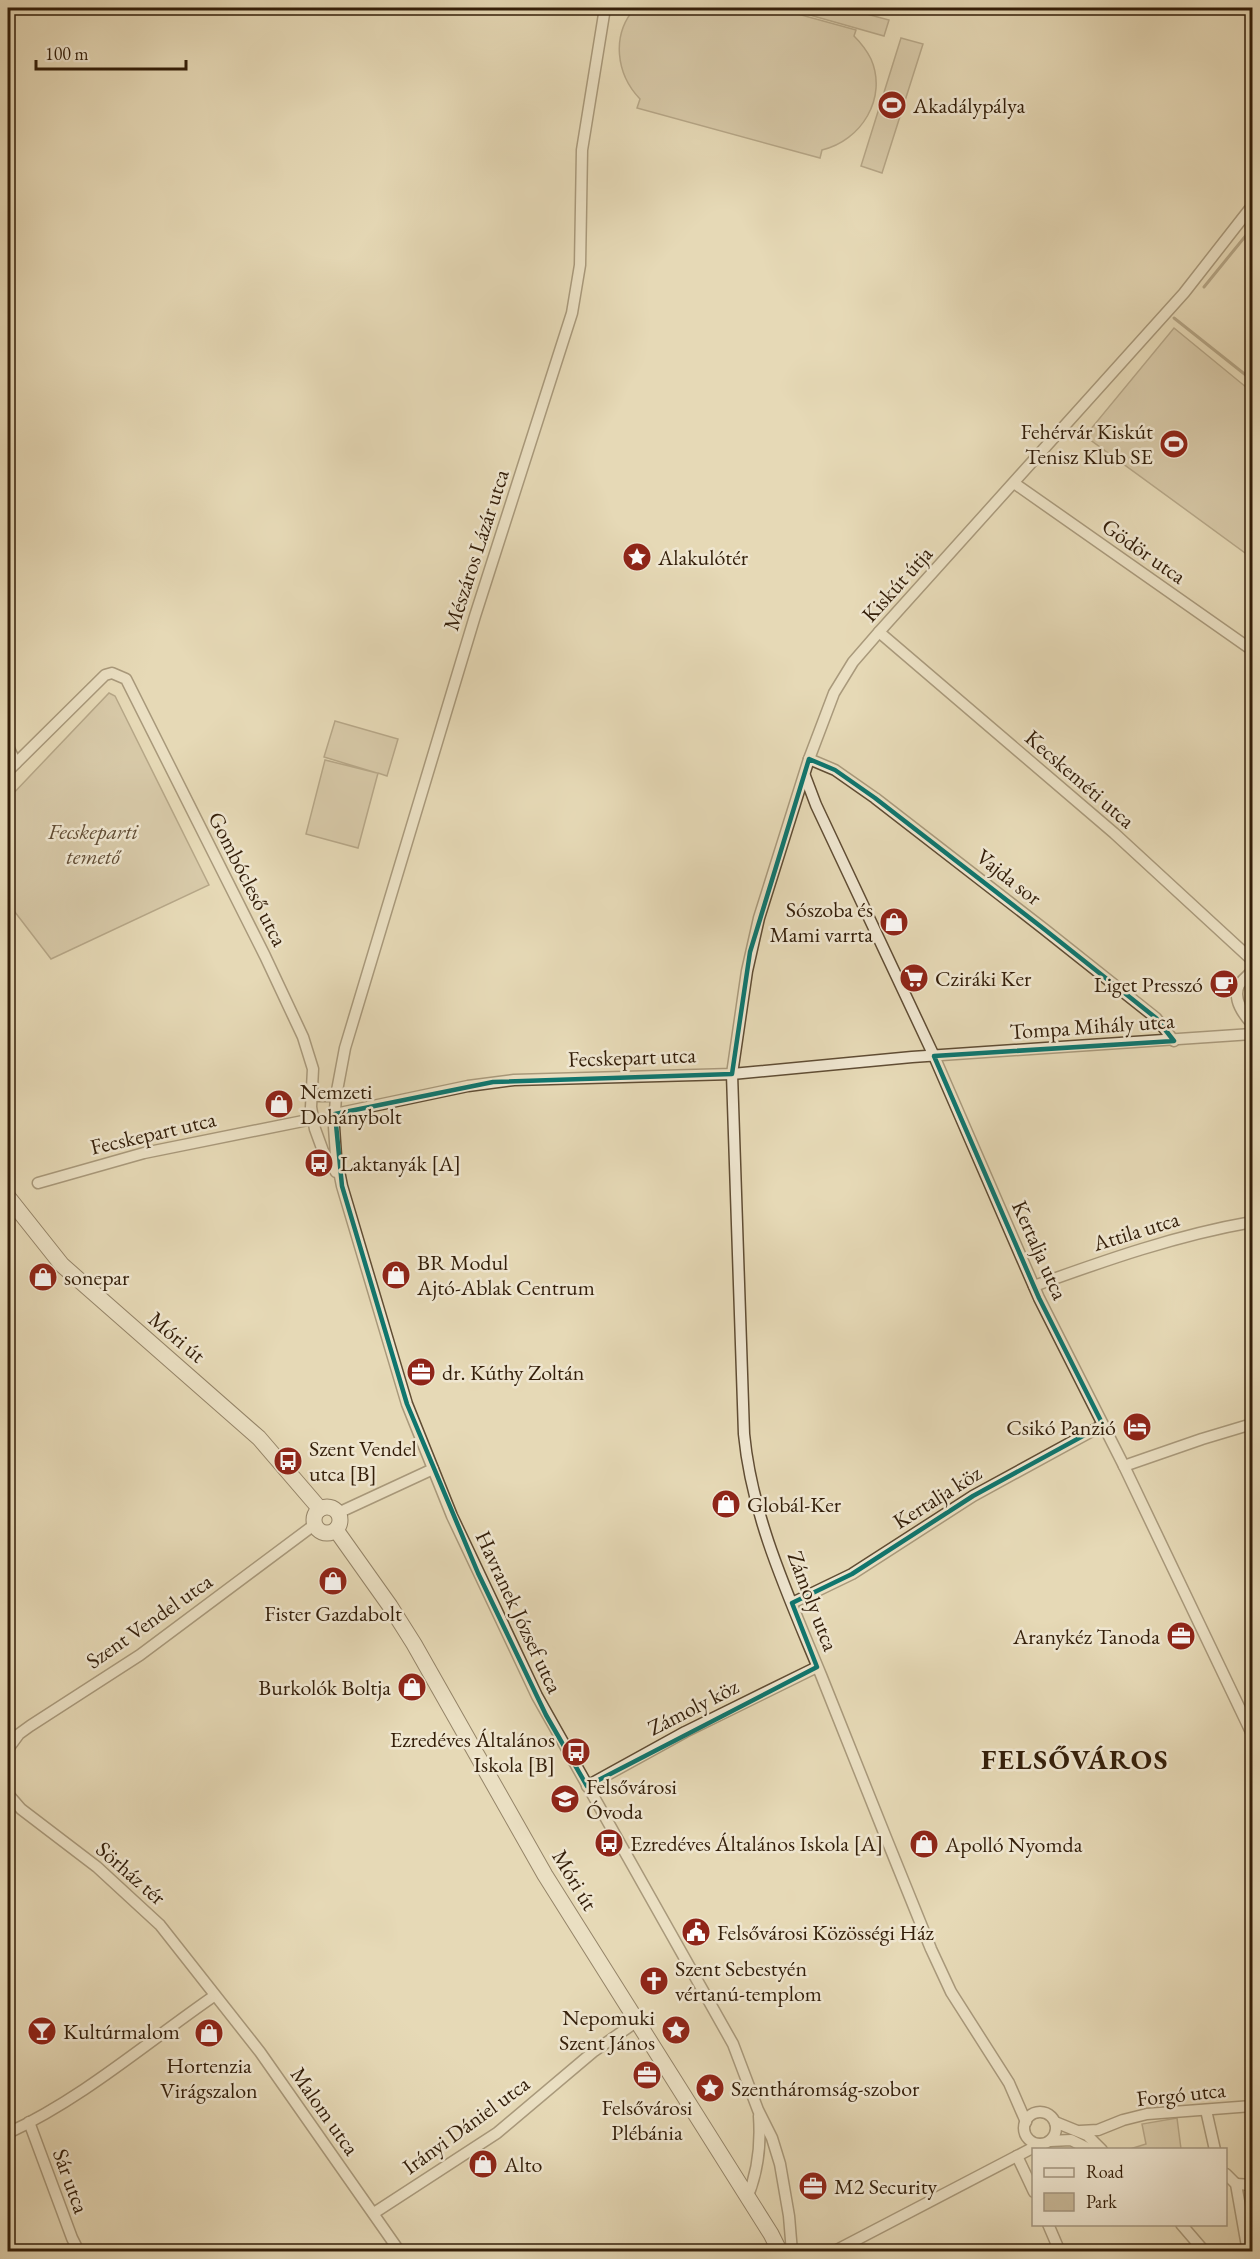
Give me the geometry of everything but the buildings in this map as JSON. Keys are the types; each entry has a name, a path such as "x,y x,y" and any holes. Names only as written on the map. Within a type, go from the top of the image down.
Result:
{"main road":[{"name":"Móri út","path":"8,1197 62,1265 259,1438 320,1509"},
{"path":"331,1508 338,1513 340,1523 336,1530 328,1533 321,1532 314,1525 314,1516 320,1509 331,1508"},
{"name":"Móri út","path":"336,1530 414,1644 545,1875 780,2252"}],"street":[{"name":"Mészáros Lázár utca","path":"336,1096 345,1047 475,616 572,313 580,265 582,150 605,8"},
{"name":"Kiskút útja","path":"732,1074 750,952 759,918 810,759 834,693 844,676 879,632 1184,292 1252,207"},
{"name":"Gödör utca","path":"1014,483 1252,650"},
{"name":"Kecskeméti utca","path":"879,632 1114,833 1252,960"},
{"name":"Gombócleső utca","path":"12,767 105,675 111,673 126,679 289,1005 310,1054 314,1083 312,1096 314,1124"},
{"path":"8,747 12,767"},
{"name":"Vajda sor","path":"810,759 835,770 969,871 1156,1018 1174,1041"},
{"name":"Kertalja utca","path":"805,776 816,805 934,1056 1034,1286 1124,1466 1252,1734"},
{"path":"1252,971 1239,985 1238,999 1243,1014 1252,1024"},
{"name":"Tompa Mihály utca","path":"934,1056 1252,1034"},
{"name":"Fecskepart utca","path":"334,1114 493,1082 732,1074 934,1056"},
{"name":"Zámoly utca","path":"732,1074 746,1454 758,1510 792,1603 920,1921 951,1992 1018,2100 1026,2122"},
{"path":"312,1096 336,1096"},
{"name":"Havranek József utca","path":"336,1096 334,1127 340,1177 407,1404 433,1469 474,1563 537,1696 713,2007 744,2070 758,2110"},
{"path":"314,1124 323,1151 340,1177"},
{"name":"Fecskepart utca","path":"38,1182 144,1153 314,1124 334,1127"},
{"name":"Attila utca","path":"1034,1286 1153,1245 1252,1222"},
{"name":"Kertalja köz","path":"792,1603 852,1574 973,1496 1103,1425"},
{"path":"1124,1466 1202,1439 1252,1425"},
{"path":"338,1513 433,1469"},
{"name":"Szent Vendel utca","path":"8,1749 19,1734 30,1725 140,1655 314,1525"},
{"name":"Zámoly köz","path":"587,1786 685,1732 818,1667"},
{"name":"Sörház tér","path":"8,1794 36,1821 97,1867 160,1925 214,1996"},
{"path":"8,2133 72,2097 214,1996"},
{"name":"Malom utca","path":"214,1996 260,2052 400,2252"},
{"name":"Irányi Dániel utca","path":"374,2213 497,2133 592,2052 636,2022"},
{"name":"Zámoly utca","path":"1018,2100 1039,2112"},
{"name":"Forgó utca","path":"1080,2132 1098,2130 1147,2114 1252,2106"},
{"path":"747,2198 753,2184 760,2147 758,2110"},
{"path":"758,2110 772,2138 780,2164 789,2216 792,2252"},
{"path":"1206,2110 1215,2148"},
{"path":"1032,2188 1017,2156 1026,2134 1026,2122 1034,2114 1039,2112 1049,2115 1055,2122 1080,2132 1100,2148"},
{"name":"Sár utca","path":"29,2122 79,2252"},
{"path":"1033,2148 1045,2142 1056,2132 1055,2122"},
{"path":"1026,2134 1031,2141 1071,2140 1087,2148"},
{"path":"833,2252 1032,2148"},
{"path":"1227,2175 1236,2184 1248,2252"},
{"path":"1236,2184 1252,2185"},
{"path":"1049,2226 1060,2252"},
{"path":"1183,2226 1205,2252"}],"highlighted area":[{"path":"809,759 835,770 875,798 1156,1018 1174,1041 934,1056 1039,1298 1103,1425 973,1496 852,1574 792,1603 817,1667 587,1786 546,1715 478,1573 407,1404 342,1186 335,1114 493,1082 732,1074 750,952"}],"green space":[{"path":"635,8 776,8 856,30 854,36 871,59 875,74 876,88 873,103 859,128 836,145 822,150 820,158 637,108 640,99 626,78 620,54 622,30"},
{"name":"Akadálypálya","path":"785,8 844,8 889,20 884,36"},
{"name":"Akadálypálya","path":"901,38 923,44 882,173 861,166"},
{"name":"Fehérvár Kiskút Tenisz Klub SE","path":"1174,328 1252,392 1252,558 1085,436"},
{"name":"Fecskeparti temető","path":"109,693 115,696 209,885 51,959 8,903 8,799"},
{"path":"335,721 398,739 387,776 378,773 358,848 306,834 325,760 377,773 324,757"},
{"path":"1177,2118 1181,2148 1133,2148 1146,2144 1142,2124"}],"waterway":[{"path":"1204,287 1252,228"},
{"path":"1174,318 1252,380"}],"place":[{"name":"Akadálypálya","path":"892,105"},
{"name":"Fehérvár Kiskút Tenisz Klub SE","path":"1174,444"},
{"name":"Alakulótér","path":"637,557"},
{"name":"Sószoba és Mami varrta","path":"894,922"},
{"name":"Cziráki Ker","path":"914,978"},
{"name":"Liget Presszó","path":"1224,984"},
{"name":"Nemzeti Dohánybolt","path":"279,1104"},
{"name":"Laktanyák [A]","path":"319,1163"},
{"name":"BR Modul Ajtó-Ablak Centrum","path":"396,1275"},
{"name":"sonepar","path":"43,1277"},
{"name":"dr. Kúthy Zoltán","path":"421,1372"},
{"name":"Csikó Panzió","path":"1137,1427"},
{"name":"Szent Vendel utca [B]","path":"288,1461"},
{"name":"Globál-Ker","path":"726,1504"},
{"name":"Fister Gazdabolt","path":"333,1581"},
{"name":"Aranykéz Tanoda","path":"1181,1636"},
{"name":"Burkolók Boltja","path":"412,1687"},
{"name":"Ezredéves Általános Iskola [B]","path":"576,1752"},
{"name":"Felsővárosi Óvoda","path":"565,1799"},
{"name":"Ezredéves Általános Iskola [A]","path":"609,1843"},
{"name":"Apolló Nyomda","path":"924,1844"},
{"name":"Felsővárosi Közösségi Ház","path":"696,1932"},
{"name":"Szent Sebestyén vértanú-templom","path":"654,1981"},
{"name":"Nepomuki Szent János","path":"676,2030"},
{"name":"Kultúrmalom","path":"42,2031"},
{"name":"Hortenzia Virágszalon","path":"209,2033"},
{"name":"Felsővárosi Plébánia","path":"647,2075"},
{"name":"Szentháromság-szobor","path":"710,2088"},
{"name":"Alto","path":"483,2164"},
{"name":"M2 Security","path":"813,2186"}],"district":[{"name":"FELSŐVÁROS","path":"1075,1759"}]}
